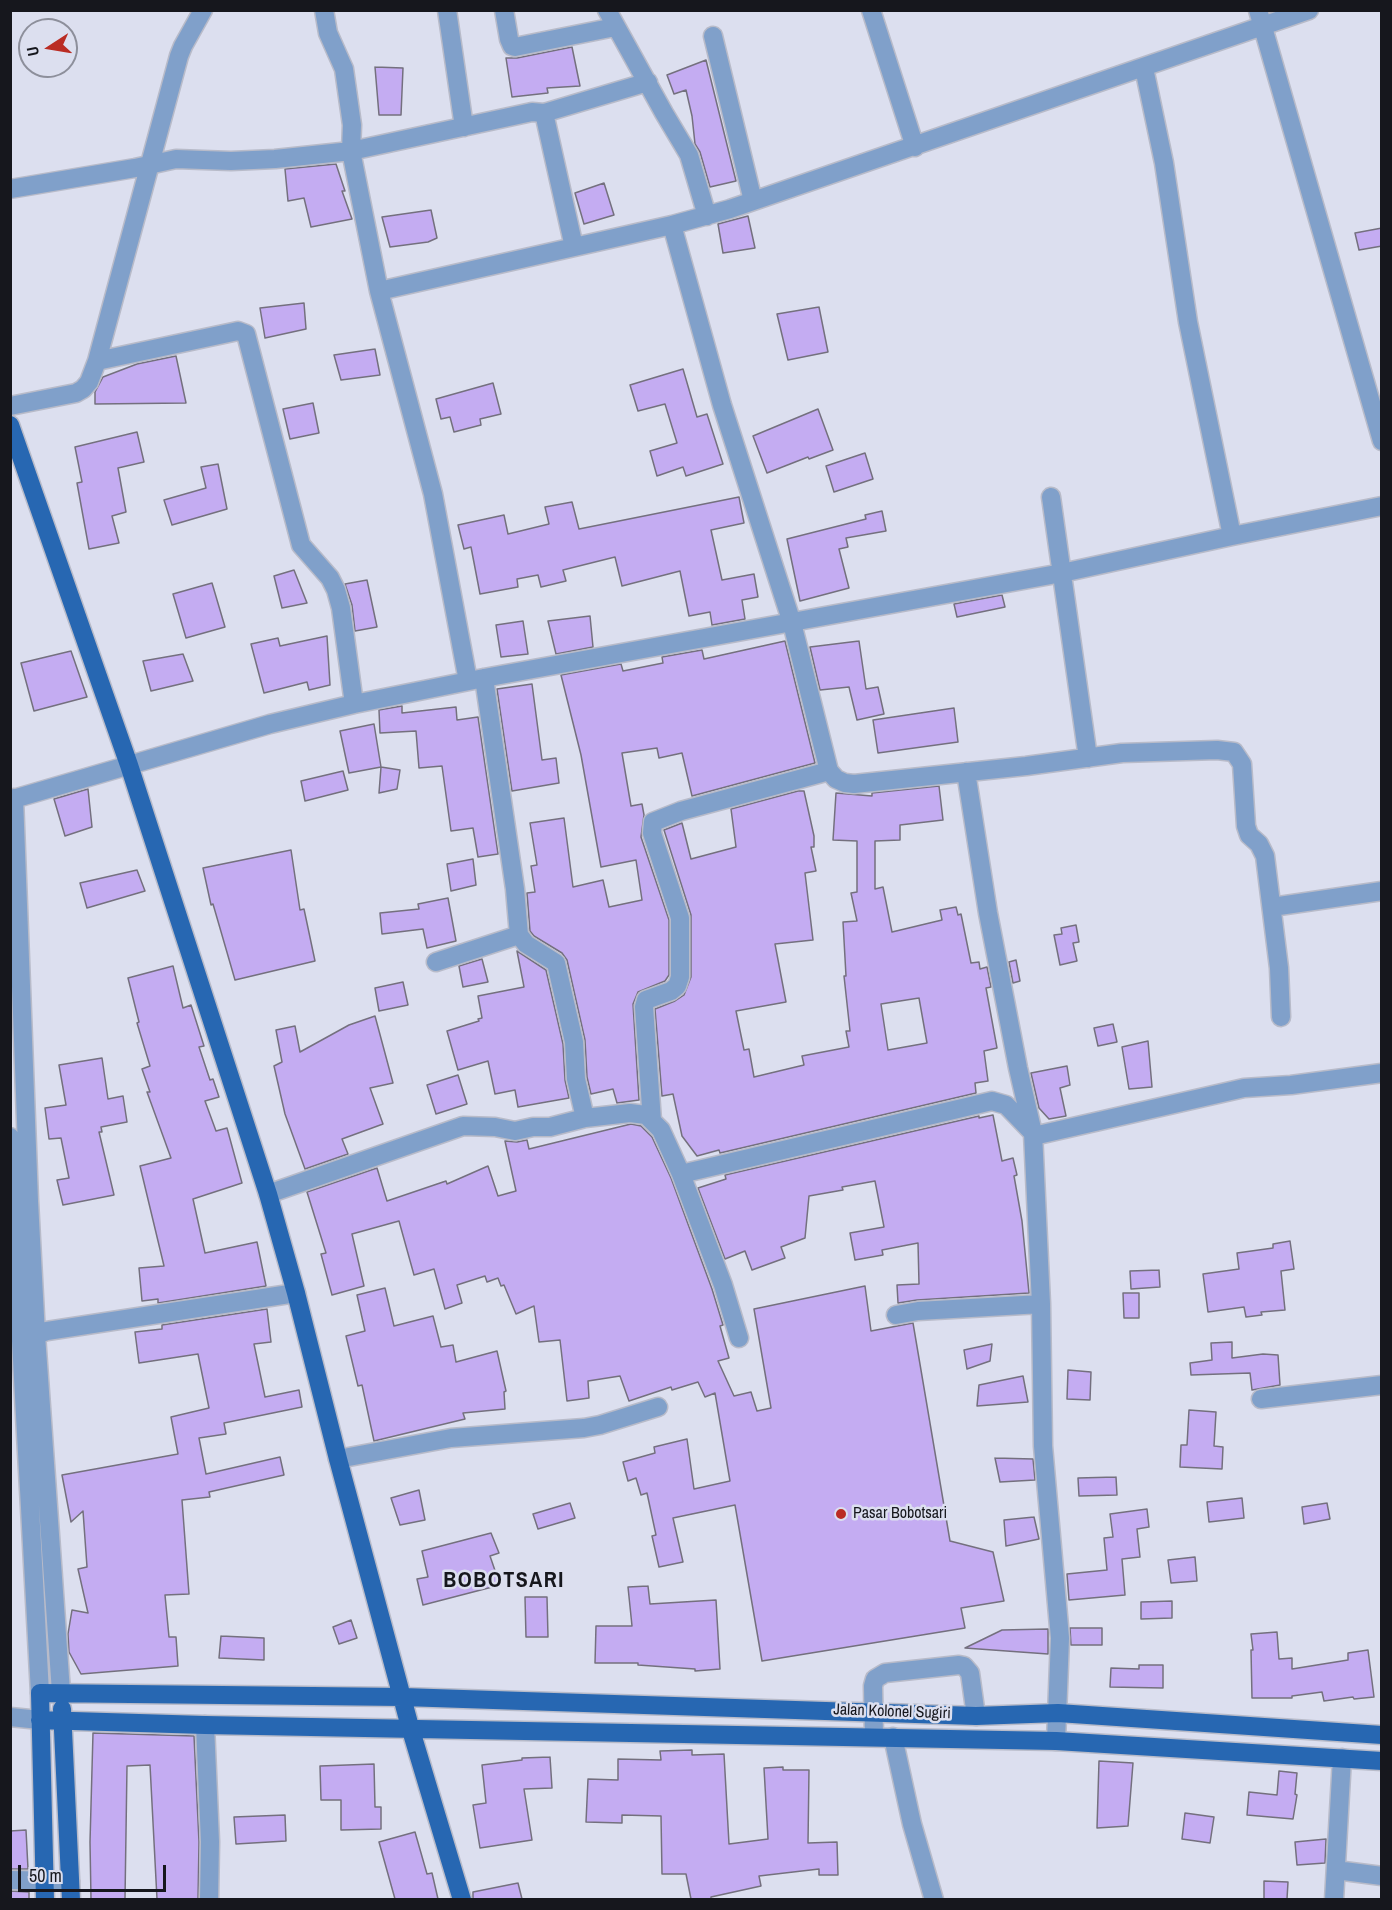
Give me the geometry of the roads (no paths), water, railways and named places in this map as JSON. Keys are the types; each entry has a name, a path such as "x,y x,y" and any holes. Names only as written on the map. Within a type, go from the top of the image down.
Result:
{"main road":[{"path":"10,425 129,765 268,1194 410,1727 462,1899"},
{"path":"61,1692 71,1899"},
{"path":"40,1693 45,1899"},
{"name":"Jalan Kolonel Sugiri","path":"40,1693 403,1697 976,1716 1058,1713 1382,1735"},
{"path":"40,1720 1056,1741 1382,1761"}],"street":[{"path":"10,406 76,393 89,382 97,361 179,56 203,10"},
{"path":"324,10 328,33 344,69 352,125 351,151 379,291 433,494 476,679 515,889 519,935 526,944 556,963 572,1031 576,1079 585,1118"},
{"path":"447,10 464,127"},
{"path":"504,10 510,43 515,46 611,19 689,155 707,216"},
{"path":"872,10 915,147"},
{"path":"379,291 707,216 1144,68 1261,19 1309,10"},
{"path":"1261,19 1382,441"},
{"path":"713,36 753,201"},
{"path":"1144,68 1164,163 1188,322 1232,536"},
{"path":"10,189 176,159 231,161 285,159 351,151 532,112 544,113 648,82"},
{"path":"544,113 574,247"},
{"path":"672,225 722,405 792,623 830,771 845,783 854,784 1122,753 1217,750 1234,752 1242,764 1248,835 1259,844 1265,856 1280,968 1281,1017"},
{"path":"97,361 238,331 246,334 301,545 330,578 336,590 341,609 354,704"},
{"path":"1051,496 1088,758"},
{"path":"61,1692 24,1389 36,1335 12,799 270,724 354,704 476,679 1062,573 1232,536 1382,507"},
{"path":"652,1121 644,1007 646,1000 678,986 680,976 680,918 652,833 653,822 655,819 681,811 830,771"},
{"path":"966,772 988,913 1033,1133 1041,1304 1043,1446 1060,1638 1056,1741"},
{"path":"1272,907 1382,891"},
{"path":"436,962 519,935"},
{"path":"681,1174 992,1101 1006,1105 1033,1133 1038,1135 1244,1088 1291,1085 1382,1073"},
{"path":"268,1194 463,1126 495,1127 515,1131 533,1127 550,1127 585,1118 630,1113 646,1115 661,1130 681,1174 723,1285 739,1338"},
{"path":"10,1137 40,1693"},
{"path":"36,1335 47,1331 296,1293"},
{"path":"896,1315 918,1311 1041,1304"},
{"path":"1261,1399 1382,1385"},
{"path":"338,1459 451,1438 584,1428 658,1407"},
{"path":"874,1737 873,1686 875,1679 885,1672 964,1666 970,1673 976,1716"},
{"path":"10,1717 40,1720"},
{"path":"205,1725 210,1842 209,1899"},
{"path":"894,1737 912,1824 934,1899"},
{"path":"1334,1899 1342,1758"},
{"path":"1336,1870 1382,1876"},
{"path":"10,1880 70,1881"}],"place":[{"name":"Pasar Bobotsari","path":"841,1514"}],"district":[{"name":"BOBOTSARI","path":"504,1581"}]}
